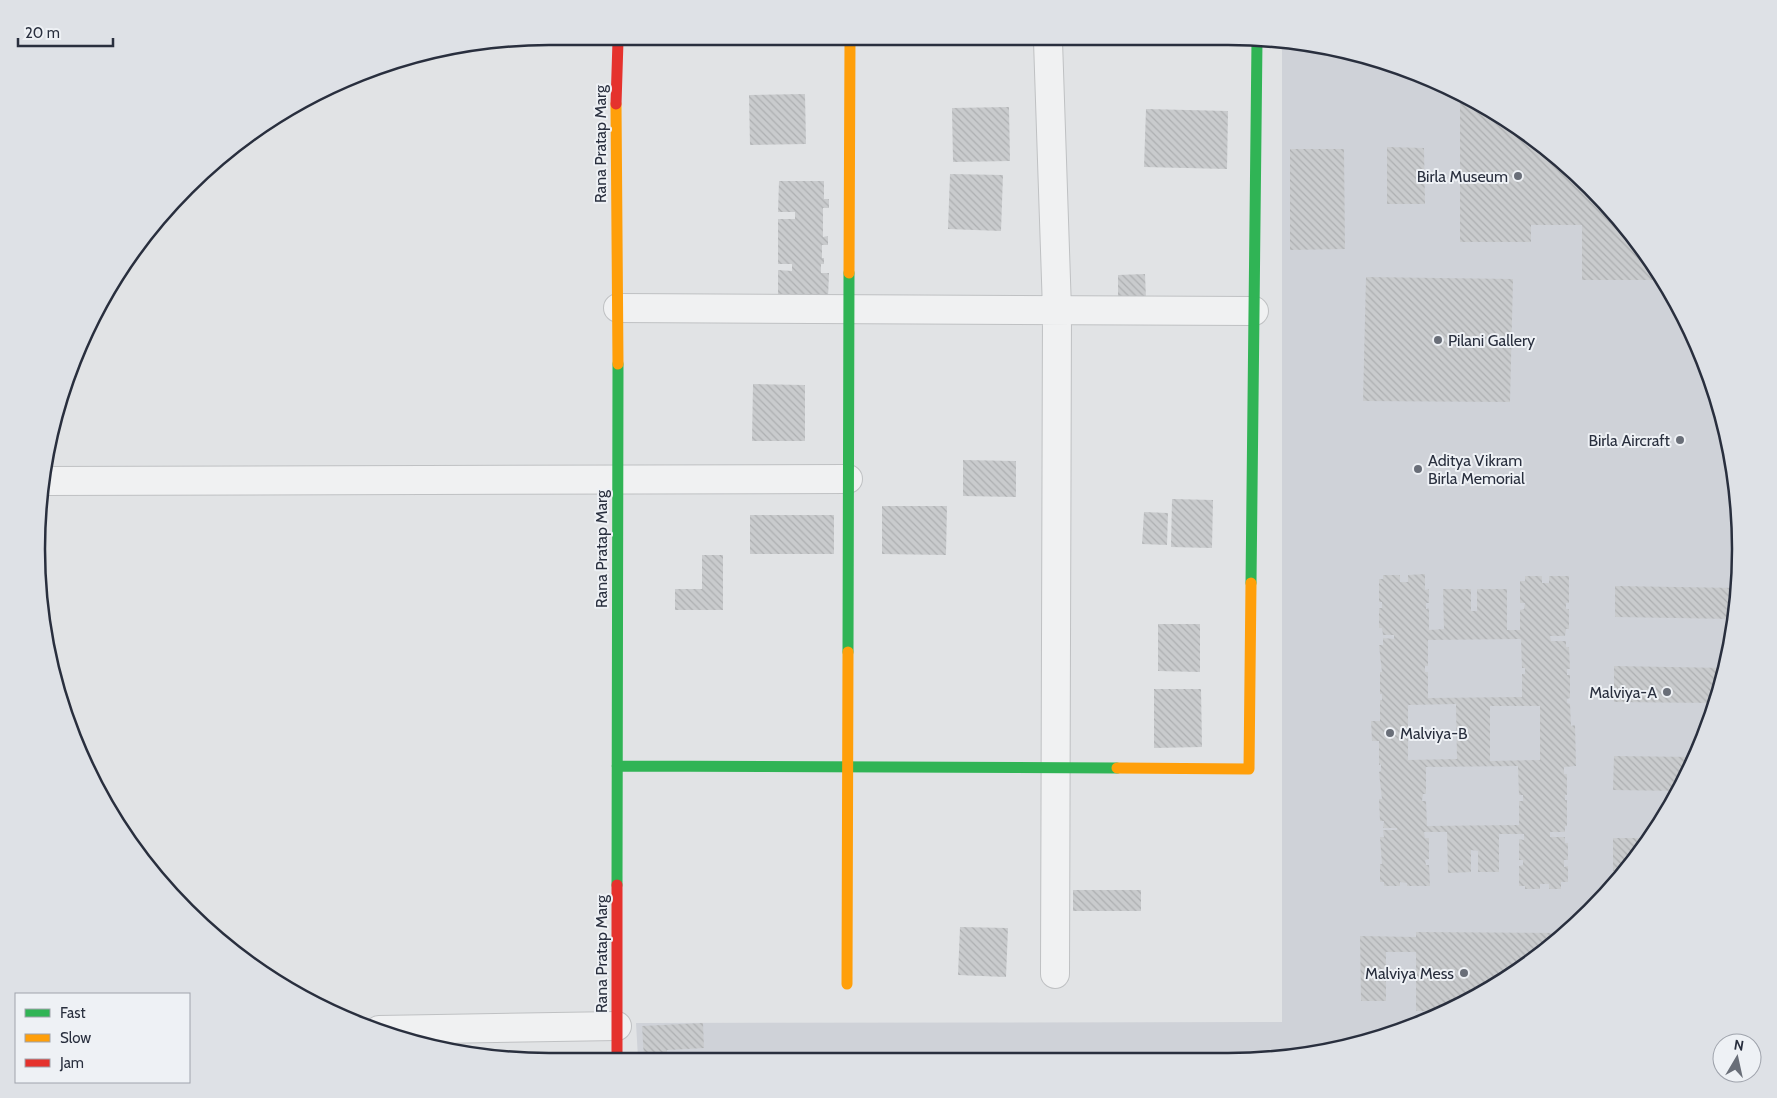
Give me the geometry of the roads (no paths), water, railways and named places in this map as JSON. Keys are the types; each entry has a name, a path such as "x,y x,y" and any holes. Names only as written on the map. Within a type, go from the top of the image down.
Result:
{"street":[{"name":"Rana Pratap Marg","path":"617,1053 618,308 615,131 618,45"},
{"path":"847,984 850,45"},
{"path":"1048,45 1057,310 1055,974"},
{"path":"617,766 1249,768 1257,46"},
{"path":"618,308 1254,311"},
{"path":"49,481 618,478 848,479"},
{"path":"399,1030 617,1026"}],"place":[{"name":"Birla Museum","path":"1518,176"},
{"name":"Pilani Gallery","path":"1438,340"},
{"name":"Birla Aircraft","path":"1680,440"},
{"name":"Aditya Vikram Birla Memorial","path":"1418,469"},
{"name":"Malviya-A","path":"1667,692"},
{"name":"Malviya-B","path":"1390,733"},
{"name":"Malviya Mess","path":"1464,973"}]}
